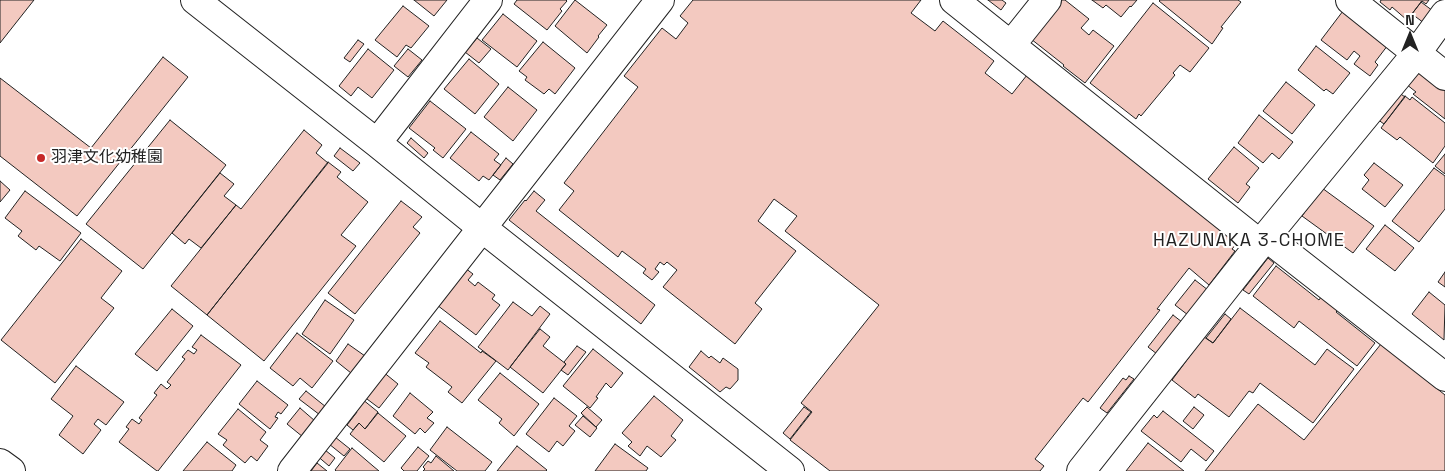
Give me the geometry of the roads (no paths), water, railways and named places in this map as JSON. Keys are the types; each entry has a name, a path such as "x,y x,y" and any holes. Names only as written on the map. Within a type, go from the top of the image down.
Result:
{"street":[{"path":"195,0 790,471"},
{"path":"377,143 488,0"},
{"path":"292,471 660,0"},
{"path":"954,0 1263,240 1445,377"},
{"path":"1012,46 1047,0"},
{"path":"1350,0 1445,76"},
{"path":"1081,471 1263,240 1416,54 1445,14"},
{"path":"0,462 11,471"}],"place":[{"name":"羽津文化幼稚園","path":"41,158"}],"district":[{"name":"HAZUNAKA 3-CHOME","path":"1249,241"}]}
